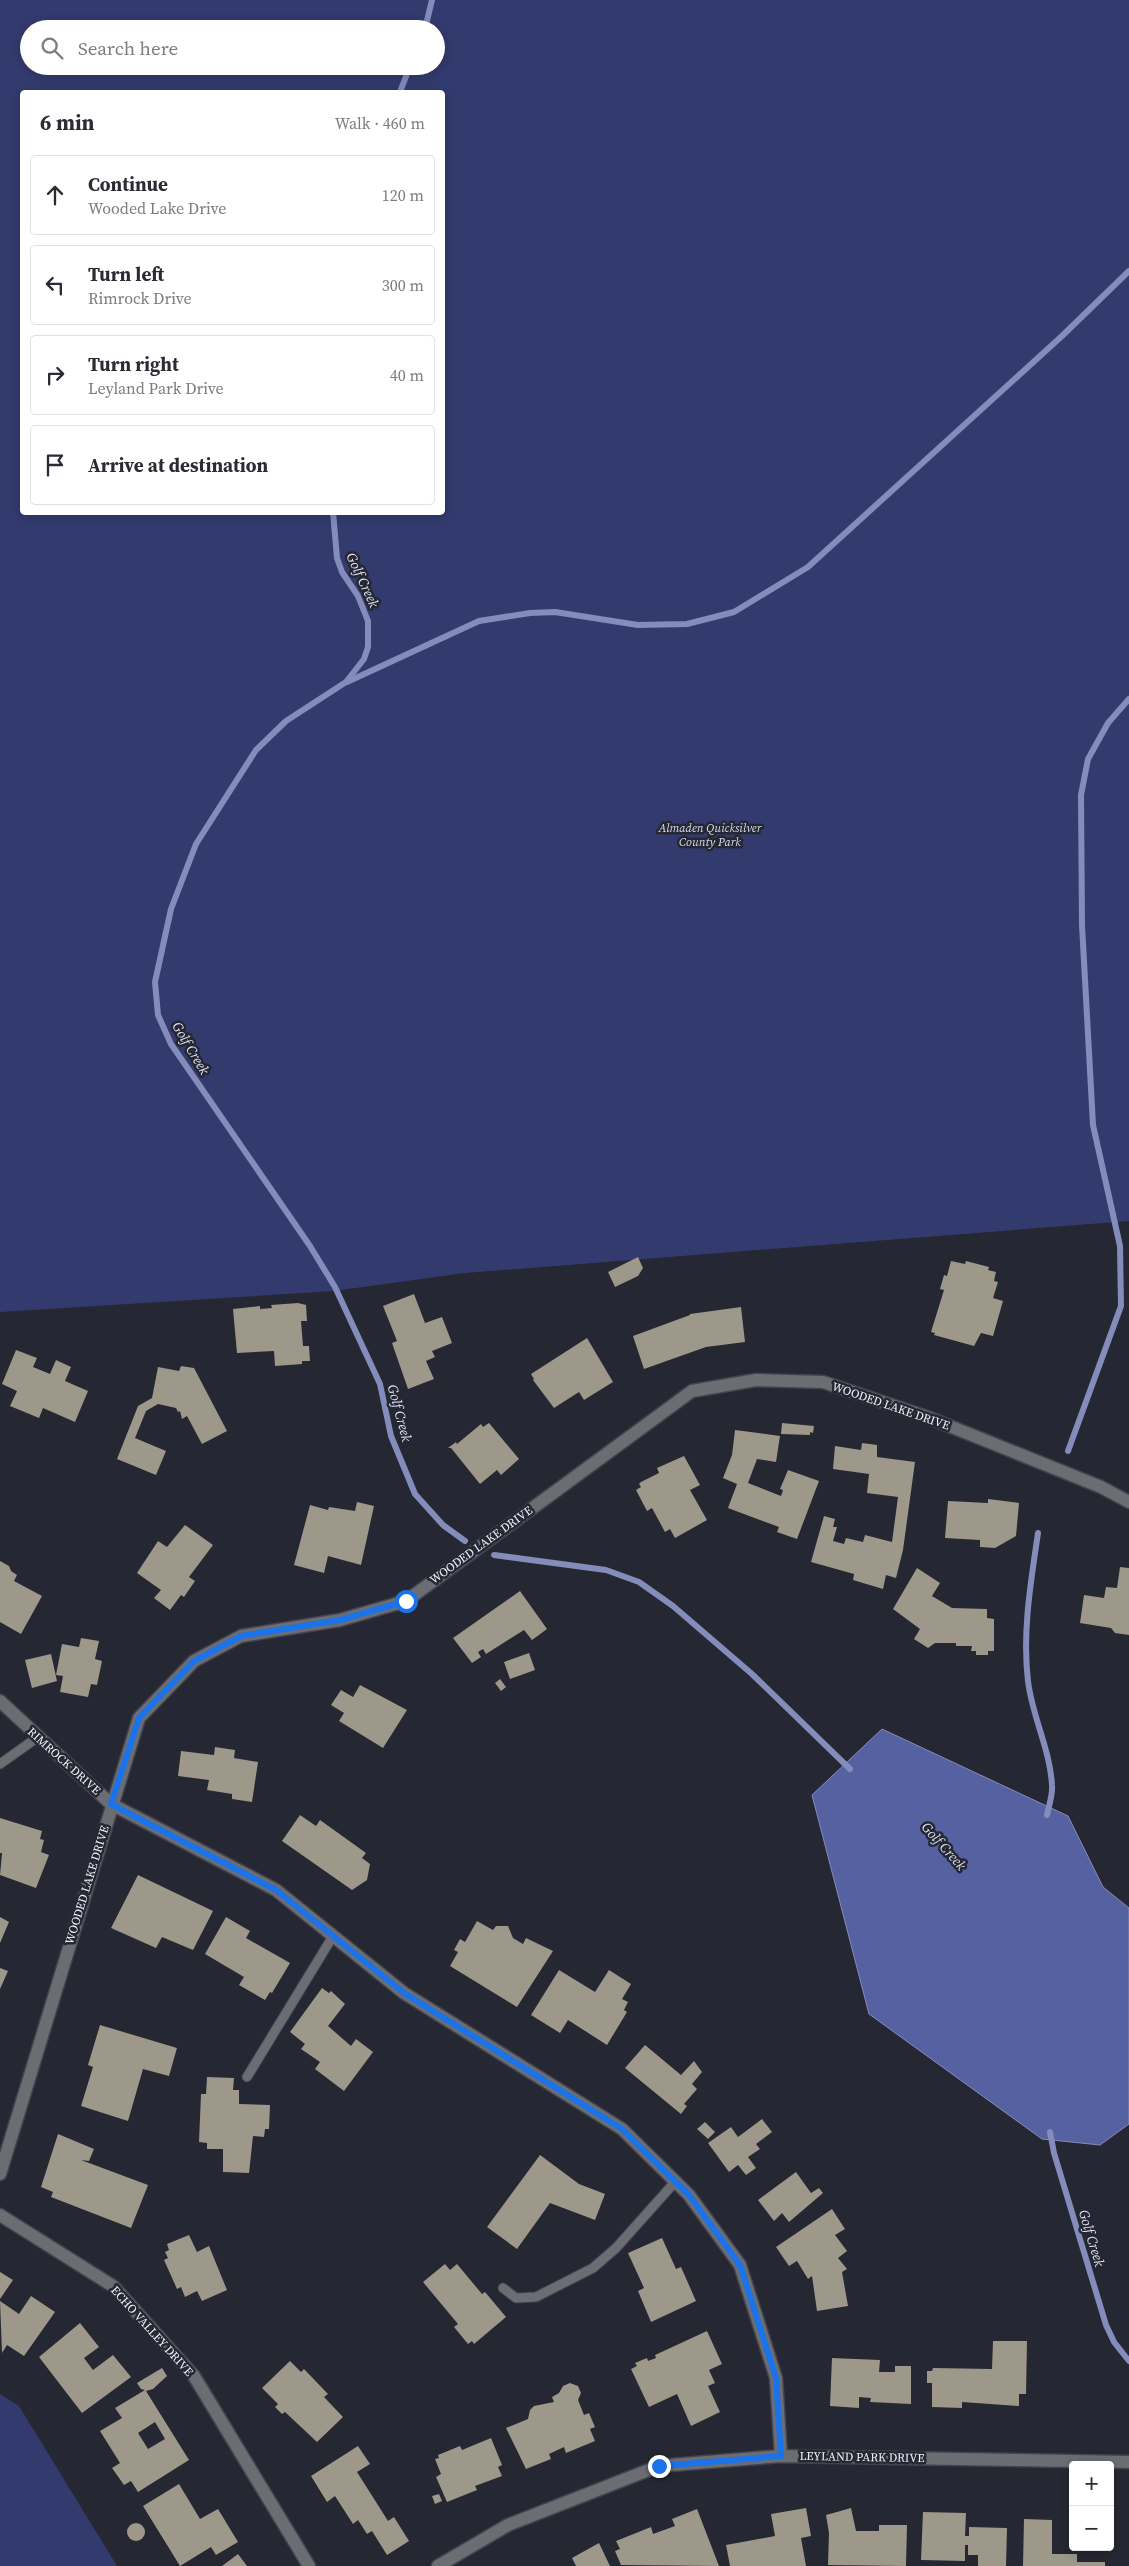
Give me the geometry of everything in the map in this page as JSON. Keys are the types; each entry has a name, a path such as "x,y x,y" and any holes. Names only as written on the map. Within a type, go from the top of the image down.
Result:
{"street":[{"name":"WOODED LAKE DRIVE","path":"0,2174 111,1804 139,1718 194,1661 241,1636 340,1620 406,1601 692,1392 756,1380 823,1382 927,1417 1101,1487 1129,1502"},
{"name":"RIMROCK DRIVE","path":"0,1701 111,1804 276,1890 404,1993 622,2129 689,2195 740,2265 776,2378 781,2456"},
{"name":"ECHO VALLEY DRIVE","path":"0,2215 113,2286 194,2376 309,2566"},
{"name":"LEYLAND PARK DRIVE","path":"438,2566 508,2525 659,2466 781,2456 1129,2462"}],"lane":[{"path":"0,1764 38,1737"},
{"path":"247,2077 333,1936"},
{"path":"503,2288 516,2298 536,2297 593,2268 616,2248 676,2182"}],"green space":[{"name":"Almaden Quicksilver County Park","path":"0,0 1129,0 1129,1221 465,1273 334,1291 0,1312"},
{"path":"0,2394 19,2406 117,2566 0,2566"}],"water":[{"path":"882,1729 1068,1816 1103,1887 1129,1908 1129,2124 1100,2145 1042,2139 869,2014 812,1795"}],"building":[{"path":"638,1257 643,1268 638,1276 615,1287 608,1272"},
{"path":"951,1261 965,1264 966,1261 989,1267 988,1270 996,1272 994,1281 998,1282 993,1298 1003,1301 993,1336 981,1333 974,1346 934,1335 935,1333 931,1332 944,1290 940,1289 944,1275 947,1276"},
{"path":"414,1294 425,1323 442,1317 452,1343 432,1351 435,1357 426,1361 434,1379 408,1389 392,1343 397,1341 383,1306"},
{"path":"298,1303 306,1305 307,1321 301,1321 303,1346 309,1346 310,1361 302,1361 302,1364 275,1366 274,1351 237,1353 233,1309 260,1306 260,1309 272,1308 271,1305"},
{"path":"741,1307 745,1342 706,1347 644,1369 633,1336 690,1314"},
{"path":"587,1338 613,1382 584,1400 579,1392 554,1408 533,1380 531,1374"},
{"path":"16,1350 37,1358 33,1367 50,1374 56,1360 71,1367 65,1381 88,1391 75,1422 43,1408 39,1418 10,1406 17,1391 2,1384"},
{"path":"181,1366 194,1368 227,1431 202,1444 187,1416 182,1419 180,1411 178,1412 176,1408 158,1404 146,1411 135,1438 166,1451 156,1475 117,1459 138,1406 152,1398 158,1367 179,1371"},
{"path":"489,1423 519,1459 501,1475 497,1470 480,1484 451,1448 448,1448 456,1442 457,1444 481,1424 483,1427"},
{"path":"782,1423 814,1426 813,1433 810,1432 810,1435 781,1434"},
{"path":"735,1430 780,1436 776,1462 757,1459 748,1483 781,1496 783,1490 780,1489 788,1470 819,1481 797,1539 777,1532 779,1527 728,1508 737,1484 723,1478 732,1455"},
{"path":"862,1443 877,1445 877,1457 915,1462 903,1550 896,1578 886,1575 883,1589 853,1580 854,1574 811,1562 824,1516 835,1519 833,1527 837,1527 833,1541 844,1544 846,1538 863,1542 865,1535 892,1542 898,1497 867,1493 869,1474 833,1469 835,1446 861,1450"},
{"path":"684,1456 700,1485 690,1490 707,1520 675,1538 670,1529 665,1532 652,1508 647,1511 636,1490 641,1487 639,1484 641,1482 659,1473 657,1468"},
{"path":"988,1499 1019,1503 1016,1536 995,1548 980,1547 980,1540 945,1538 948,1501 988,1503"},
{"path":"357,1502 374,1506 361,1565 328,1556 324,1573 294,1565 310,1505 328,1510 329,1507 355,1511"},
{"path":"185,1525 213,1545 189,1577 195,1581 184,1597 181,1595 170,1610 154,1598 161,1590 137,1573 158,1541 167,1547"},
{"path":"0,1561 9,1566 11,1571 17,1575 14,1581 42,1596 21,1634 0,1622"},
{"path":"1120,1567 1129,1568 1129,1635 1115,1633 1111,1628 1080,1623 1084,1595 1104,1598 1106,1587 1117,1588"},
{"path":"917,1568 940,1583 932,1596 952,1608 987,1609 987,1618 994,1619 994,1651 988,1651 988,1655 976,1655 976,1651 971,1651 972,1646 956,1646 956,1643 935,1643 928,1648 914,1639 920,1629 893,1609"},
{"path":"520,1591 547,1629 532,1640 524,1630 486,1654 483,1649 478,1652 481,1657 472,1663 453,1638"},
{"path":"81,1638 99,1641 95,1659 102,1661 97,1685 91,1684 88,1697 60,1692 63,1676 56,1675 62,1644 79,1647"},
{"path":"529,1653 535,1670 510,1679 504,1662"},
{"path":"51,1654 57,1681 32,1688 25,1660"},
{"path":"500,1679 506,1687 501,1691 495,1683"},
{"path":"360,1685 407,1710 383,1748 339,1721 344,1713 331,1705 341,1690 353,1697"},
{"path":"215,1747 235,1750 234,1758 258,1762 252,1802 232,1799 232,1794 207,1790 209,1780 178,1776 181,1751 214,1755"},
{"path":"300,1815 316,1826 320,1820 366,1853 362,1858 370,1864 367,1880 352,1890 282,1841"},
{"path":"0,1818 42,1831 40,1839 44,1840 41,1852 49,1855 36,1888 0,1875 2,1853 0,1853"},
{"path":"138,1875 213,1911 193,1950 162,1937 156,1948 111,1928"},
{"path":"0,1917 9,1922 0,1943"},
{"path":"226,1917 250,1931 246,1938 290,1963 272,1993 270,1992 265,2000 239,1985 244,1977 205,1954"},
{"path":"477,1921 493,1930 496,1926 508,1926 513,1938 523,1944 526,1938 553,1951 517,2007 450,1966 458,1952 454,1950 460,1939 465,1942"},
{"path":"0,1968 8,1971 0,1989"},
{"path":"559,1970 595,1992 609,1970 631,1984 622,1999 628,2002 624,2010 627,2012 607,2045 568,2020 560,2033 531,2015"},
{"path":"322,1988 329,1993 331,1991 345,2004 328,2026 351,2046 356,2039 373,2052 344,2091 315,2069 320,2062 301,2049 305,2044 290,2032"},
{"path":"100,2025 177,2048 169,2076 143,2069 128,2121 81,2106 93,2067 88,2065"},
{"path":"645,2045 681,2075 694,2061 702,2072 692,2084 697,2089 684,2104 687,2106 681,2114 625,2068"},
{"path":"207,2077 234,2078 233,2090 239,2090 239,2104 270,2105 269,2129 265,2129 264,2137 253,2136 249,2173 223,2172 223,2149 207,2149 207,2143 199,2142 201,2094 206,2094"},
{"path":"762,2119 772,2132 756,2144 760,2149 748,2157 756,2168 746,2175 738,2165 729,2172 708,2143 731,2127 738,2137"},
{"path":"705,2122 715,2132 708,2139 697,2129"},
{"path":"58,2134 94,2149 89,2161 81,2160 148,2185 131,2228 51,2197 53,2192 41,2187"},
{"path":"540,2155 579,2184 605,2194 595,2220 550,2203 517,2249 487,2227"},
{"path":"796,2172 811,2193 819,2188 823,2193 789,2222 782,2213 774,2221 758,2200"},
{"path":"832,2209 845,2229 835,2235 847,2251 838,2258 847,2269 842,2272 848,2306 817,2311 812,2276 808,2279 797,2261 789,2266 776,2247"},
{"path":"189,2235 197,2252 209,2246 227,2290 202,2301 197,2291 185,2297 181,2287 177,2289 164,2260 168,2258 165,2252 169,2250 167,2244"},
{"path":"662,2238 676,2269 681,2267 696,2301 651,2322 638,2291 644,2288 628,2253"},
{"path":"445,2264 450,2270 457,2264 482,2294 485,2292 506,2317 474,2344 472,2341 468,2344 454,2327 458,2324 423,2282"},
{"path":"0,2272 13,2280 0,2299"},
{"path":"31,2296 55,2312 24,2356 7,2345 2,2353 0,2301 19,2314"},
{"path":"80,2323 99,2347 84,2358 93,2370 113,2355 131,2377 82,2413 39,2357"},
{"path":"707,2331 722,2364 709,2370 715,2383 708,2386 720,2412 691,2426 677,2394 649,2407 631,2369 637,2366 635,2363 647,2358 648,2361 656,2358 655,2355"},
{"path":"993,2341 1027,2341 1026,2394 1019,2394 1019,2406 962,2402 962,2408 932,2407 932,2383 927,2383 927,2371 932,2371 933,2368 992,2369"},
{"path":"832,2358 880,2360 879,2372 895,2372 895,2366 911,2366 911,2404 870,2402 871,2398 859,2397 859,2408 830,2406"},
{"path":"290,2361 301,2372 304,2369 328,2394 324,2397 343,2417 317,2442 285,2412 282,2414 275,2407 278,2404 262,2388"},
{"path":"162,2368 167,2376 153,2389 146,2391 189,2460 138,2492 131,2481 124,2485 112,2468 120,2463 100,2431 122,2418 115,2408 145,2390 141,2389 137,2383","holes":["155,2422 165,2439 148,2449 138,2433"]},
{"path":"570,2383 578,2386 581,2393 578,2400 584,2415 589,2413 595,2427 590,2429 595,2441 566,2453 564,2447 549,2454 551,2459 526,2469 506,2428 528,2419 530,2410 534,2406 554,2402 552,2397 559,2393 563,2386"},
{"path":"491,2438 502,2465 498,2467 502,2476 475,2486 477,2490 447,2502 436,2477 441,2474 435,2459 439,2458 438,2455 460,2446 462,2450"},
{"path":"358,2446 370,2464 357,2472 388,2521 394,2517 409,2541 387,2555 372,2531 367,2534 358,2520 353,2524 335,2496 327,2502 311,2476"},
{"path":"179,2484 200,2519 218,2509 238,2542 216,2555 211,2547 180,2566 143,2506"},
{"path":"439,2494 442,2501 435,2504 432,2496"},
{"path":"806,2508 811,2536 801,2538 806,2566 730,2566 726,2545 775,2536 771,2514"},
{"path":"851,2508 856,2531 879,2531 879,2525 907,2525 906,2566 828,2565 829,2533 826,2515"},
{"path":"697,2509 719,2566 621,2565 615,2551 620,2549 616,2541 651,2527 653,2534 675,2526 672,2519"},
{"path":"923,2512 966,2513 965,2536 969,2536 969,2527 1007,2528 1006,2566 978,2566 978,2555 968,2555 968,2545 965,2545 965,2561 921,2560"},
{"path":"1024,2519 1052,2520 1052,2554 1077,2554 1077,2562 1105,2562 1105,2566 1023,2566"},
{"path":"132,2523 140,2523 145,2528 143,2539 132,2541 127,2536 127,2528"},
{"path":"599,2543 610,2566 576,2566 572,2558"},
{"path":"238,2554 247,2566 222,2566"}],"waterway":[{"name":"Golf Creek","path":"427,20 432,0"},
{"name":"Golf Creek","path":"401,90 407,75"},
{"path":"347,682 479,621 530,613 555,612 638,625 687,624 734,612 808,567 1062,336 1129,271"},
{"name":"Golf Creek","path":"333,515 337,558 342,572 358,596 368,621 368,647 364,659 346,682 286,721 256,750 196,844 171,909 155,982 158,1015 171,1044 310,1246 335,1287 380,1384 391,1436 415,1494 443,1525 465,1541"},
{"path":"1068,1451 1121,1306 1120,1246 1093,1125 1082,925 1081,795 1088,759 1108,723 1129,699"},
{"path":"1038,1533 1028,1607 1026,1663 1030,1694 1051,1772 1052,1792 1047,1815"},
{"name":"Golf Creek","path":"494,1555 606,1570 639,1582 673,1606 752,1674 850,1769"},
{"name":"Golf Creek","path":"1050,2132 1054,2153 1106,2325 1114,2342 1129,2361"}],"route":[{"path":"406,1601 340,1620 241,1636 194,1661 139,1718 111,1804 276,1890 404,1993 622,2129 689,2195 740,2265 776,2378 781,2456 659,2466"}]}
